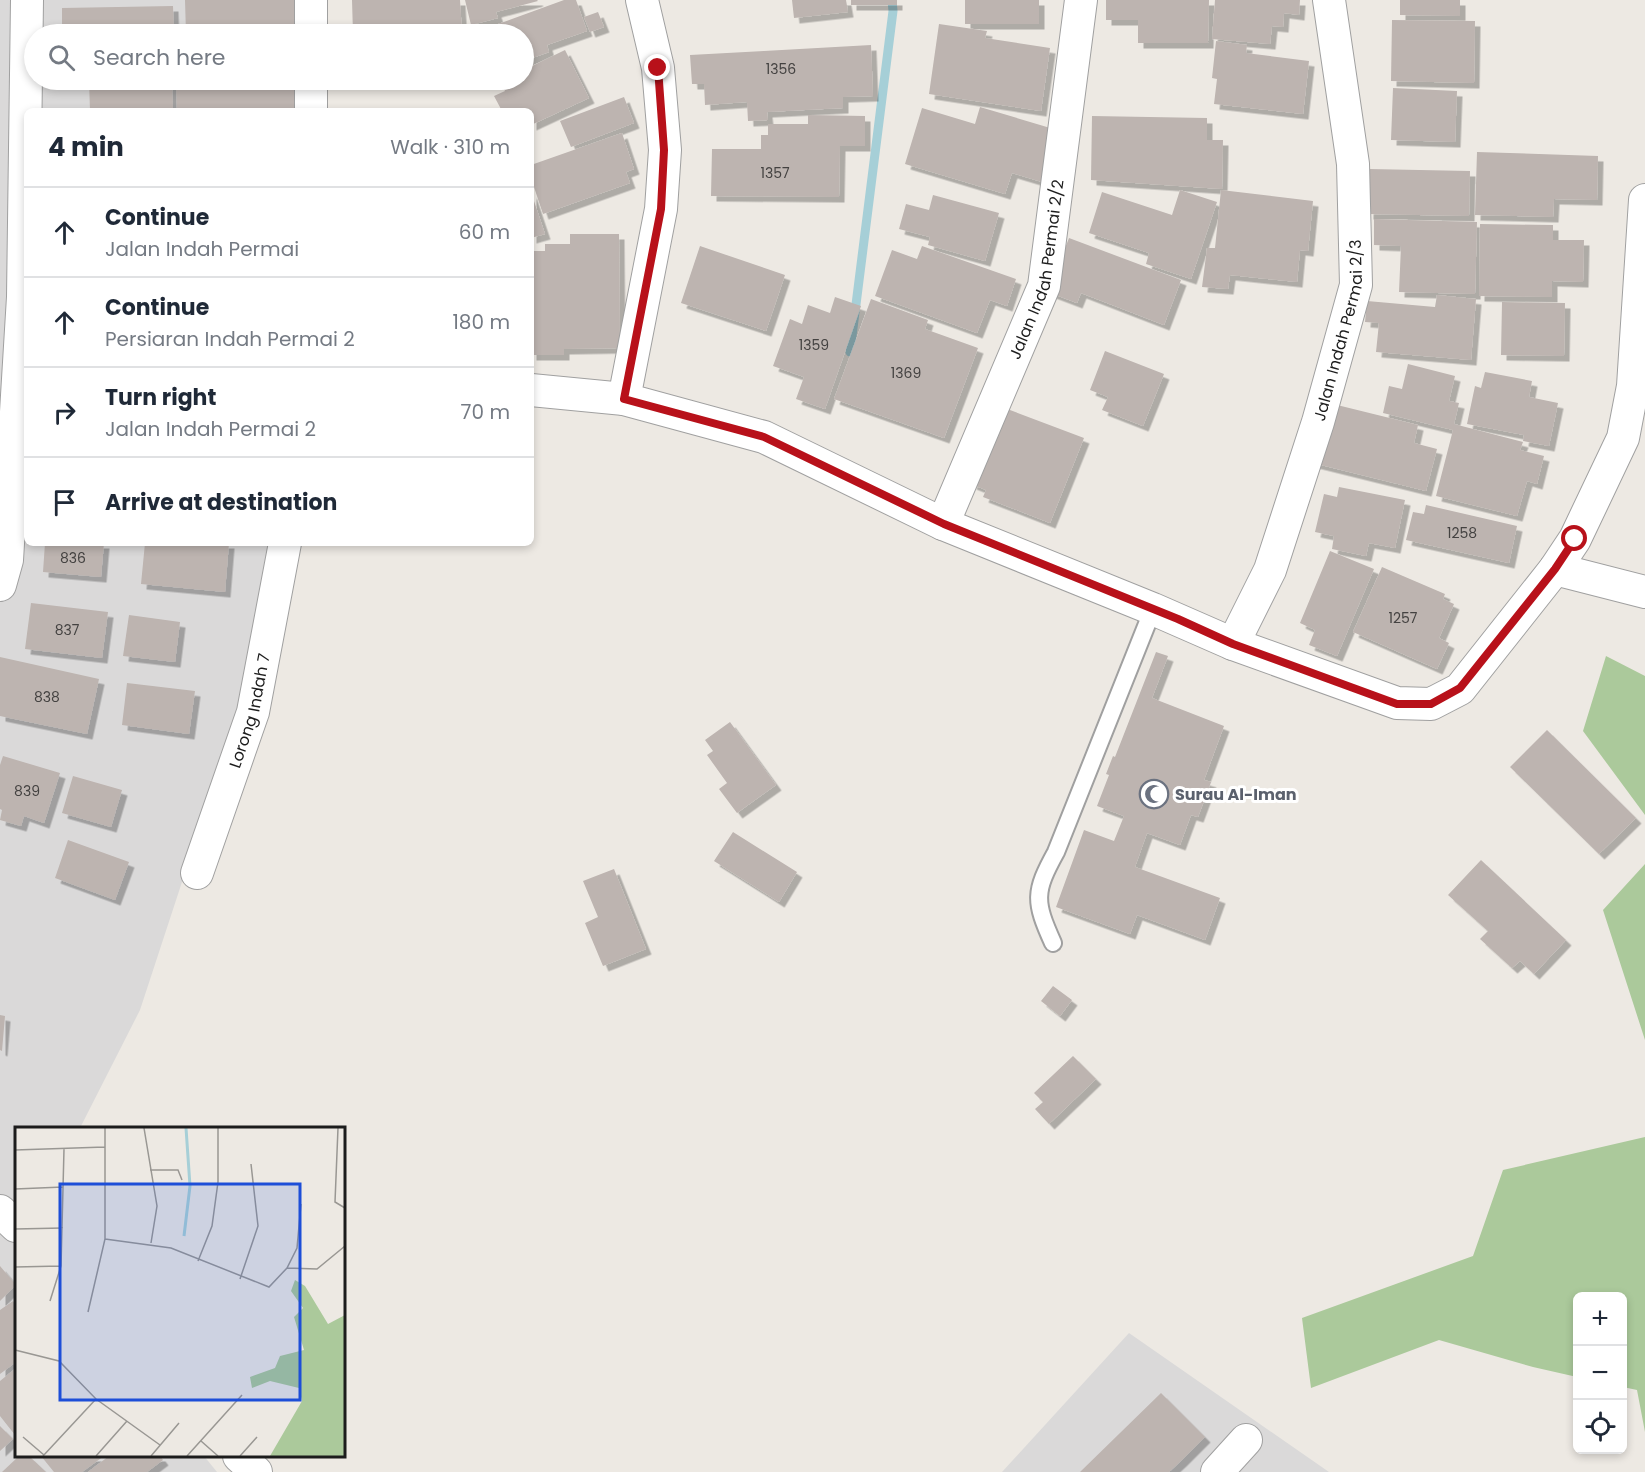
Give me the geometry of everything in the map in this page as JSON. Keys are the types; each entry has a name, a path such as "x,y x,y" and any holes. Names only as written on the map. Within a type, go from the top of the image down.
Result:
{"street":[{"path":"311,0 311,24"},
{"path":"624,399 661,209 664,150 658,68 642,0"},
{"name":"Jalan Indah Permai 2/2","path":"944,524 1044,286 1081,0"},
{"name":"Jalan Indah Permai 2/3","path":"1233,644 1270,570 1318,422 1356,285 1353,164 1329,0"},
{"path":"2,569 12,297 18,12"},
{"path":"311,90 311,108"},
{"path":"534,390 624,399 764,437 944,524 1233,644 1397,704 1431,704 1460,688 1555,569 1575,539 1623,438 1634,386 1645,200"},
{"name":"Lorong Indah 7","path":"197,873 253,712 284,546"},
{"path":"1555,569 1645,592"},
{"path":"0,1211 15,1225"},
{"path":"1217,1472 1246,1440"}],"lane":[{"path":"1053,943 1041,916 1038,899 1040,884 1056,852 1153,609"}],"shaded area":[{"path":"0,0 317,0 318,24 24,24 24,90 319,90 320,108 24,108 24,546 290,546 140,1010 81,1127 15,1127 15,1457 205,1457 217,1472 0,1472"},
{"path":"1129,1333 1329,1472 1002,1472"}],"green space":[{"path":"1606,656 1645,676 1645,815 1583,731"},
{"path":"1645,864 1645,1040 1603,910"},
{"path":"1645,1137 1645,1432 1637,1390 1627,1388 1627,1292 1573,1292 1573,1376 1439,1340 1311,1388 1302,1318 1473,1256 1503,1170"}],"building":[{"path":"185,0 297,0 297,24 186,24"},
{"path":"352,0 460,0 461,24 353,24"},
{"path":"465,0 538,1 496,12 498,18 471,24"},
{"path":"564,0 576,0 587,31 547,45 549,52 534,57 534,24 498,24"},
{"path":"792,0 846,0 848,12 794,18"},
{"path":"851,0 897,0 897,5 851,5"},
{"path":"965,0 1039,0 1039,24 965,24"},
{"path":"1106,0 1209,0 1208,43 1138,43 1138,20 1106,20"},
{"path":"1215,0 1300,0 1299,15 1284,13 1283,27 1272,26 1270,44 1212,39"},
{"path":"1400,0 1460,0 1460,16 1400,15"},
{"path":"173,6 174,24 62,24 62,8"},
{"path":"598,12 604,27 590,32 584,17"},
{"path":"1392,20 1475,21 1474,83 1391,81"},
{"path":"939,24 987,31 985,38 1050,48 1041,111 929,94"},
{"path":"1216,41 1247,45 1246,53 1309,61 1303,114 1214,104 1217,79 1212,78"},
{"path":"871,45 873,96 843,97 843,108 767,112 768,120 748,121 747,102 705,105 704,84 692,84 690,55"},
{"path":"565,50 589,98 534,124 534,108 500,108 494,96 504,90 534,90 534,65"},
{"path":"1393,88 1457,91 1455,142 1391,140"},
{"path":"89,90 172,90 173,108 90,108"},
{"path":"176,90 295,90 295,108 177,108"},
{"path":"624,97 634,123 571,147 560,121"},
{"path":"980,107 1057,130 1042,182 1012,173 1005,194 905,164 922,108 975,124"},
{"path":"808,115 865,116 865,146 840,146 839,197 711,196 712,149 761,149 761,135 768,135 768,124 808,124"},
{"path":"1092,116 1207,118 1207,140 1223,140 1222,189 1091,180"},
{"path":"622,133 634,169 626,172 630,183 543,214 534,187 534,164"},
{"path":"1477,152 1598,156 1597,200 1554,199 1553,217 1475,215"},
{"path":"1369,169 1470,171 1469,216 1368,214"},
{"path":"1180,190 1217,202 1191,279 1146,264 1149,253 1089,233 1102,192 1172,215"},
{"path":"1221,190 1313,201 1308,251 1300,250 1297,282 1230,275 1228,289 1202,287 1207,248 1215,248"},
{"path":"933,195 999,213 985,261 928,245 930,237 899,229 906,204 929,210"},
{"path":"534,201 545,234 534,237"},
{"path":"1374,219 1477,222 1475,294 1399,292 1401,246 1374,245"},
{"path":"1480,224 1553,225 1553,240 1584,240 1583,282 1552,281 1552,297 1479,296"},
{"path":"570,234 619,234 620,348 564,349 564,355 534,355 534,251 545,251 545,244 570,244"},
{"path":"1069,238 1181,280 1164,325 1081,293 1077,303 1048,292"},
{"path":"700,246 785,275 766,331 681,303"},
{"path":"922,246 1016,279 1007,306 990,300 977,333 875,296 892,250 917,259"},
{"path":"1437,295 1476,299 1471,360 1376,352 1379,323 1365,322 1367,301 1435,307"},
{"path":"835,297 861,306 825,409 796,399 804,377 773,366 790,319 802,324 808,305 830,313"},
{"path":"871,299 928,320 925,329 978,348 944,438 834,399"},
{"path":"1502,302 1565,303 1564,356 1501,355"},
{"path":"1105,351 1164,374 1143,426 1102,410 1108,397 1090,390"},
{"path":"1408,364 1455,376 1449,401 1459,403 1454,424 1523,442 1520,450 1544,456 1537,484 1527,481 1517,516 1436,496 1453,430 1383,413 1389,386 1402,389"},
{"path":"1485,372 1532,381 1529,397 1558,403 1549,446 1523,441 1524,435 1467,424 1475,386 1481,388"},
{"path":"1329,403 1418,425 1414,443 1437,449 1426,491 1313,463"},
{"path":"1002,407 1084,438 1050,523 983,497 986,490 971,484"},
{"path":"1339,487 1405,500 1395,548 1369,543 1366,556 1332,549 1334,536 1315,532 1324,494 1337,497"},
{"path":"1426,505 1517,526 1509,563 1406,540 1413,512 1424,514"},
{"path":"45,546 104,546 101,577 43,572"},
{"path":"145,546 229,546 225,592 141,584"},
{"path":"1330,551 1374,569 1337,656 1309,645 1315,630 1300,623"},
{"path":"1382,567 1445,594 1443,599 1454,604 1439,638 1449,643 1437,669 1353,632"},
{"path":"31,603 108,612 102,658 25,649"},
{"path":"129,615 180,622 175,662 123,656"},
{"name":"Surau Al-Iman","path":"1156,652 1168,656 1152,698 1224,726 1204,780 1211,782 1198,817 1191,815 1180,845 1147,833 1135,867 1220,898 1205,940 1137,915 1130,934 1056,907 1084,830 1114,841 1124,816 1097,806 1109,775 1106,774 1113,756 1115,757"},
{"path":"0,657 99,679 87,734 0,716"},
{"path":"127,683 195,691 189,734 122,725"},
{"path":"730,722 776,785 737,813 719,789 727,783 707,755 713,751 705,740"},
{"path":"1547,730 1636,818 1599,854 1510,767"},
{"path":"3,756 60,773 44,823 24,816 21,826 0,820 2,810 0,809 0,765"},
{"path":"73,776 122,790 111,827 62,813"},
{"path":"733,832 797,872 779,902 714,861"},
{"path":"68,840 129,862 115,900 55,878"},
{"path":"1481,860 1566,940 1534,974 1520,961 1512,968 1480,939 1488,931 1448,895"},
{"path":"614,869 646,949 603,966 585,923 598,917 583,881"},
{"path":"1053,986 1072,1000 1060,1016 1041,1001"},
{"path":"0,1015 5,1016 2,1051 0,1050"},
{"path":"1073,1056 1096,1079 1049,1124 1035,1109 1043,1102 1034,1093"},
{"path":"0,1266 15,1286 0,1301"},
{"path":"13,1301 15,1304 15,1363 0,1374 0,1310"},
{"path":"15,1369 15,1435 0,1416 0,1381"},
{"path":"1161,1393 1205,1437 1181,1461 1169,1472 1080,1472"},
{"path":"0,1426 13,1439 0,1451"},
{"path":"18,1457 30,1457 46,1472 2,1472"},
{"path":"42,1457 103,1457 82,1472 54,1472"},
{"path":"108,1457 161,1457 163,1460 147,1472 88,1472"}],"waterway":[{"path":"850,352 893,11 892,0"}],"place":[{"name":"Surau Al-Iman","path":"1154,794"}],"route":[{"path":"658,68 664,150 661,209 624,399 764,437 944,524 1178,619 1233,644 1397,704 1431,704 1460,688 1555,569 1575,539"}]}
